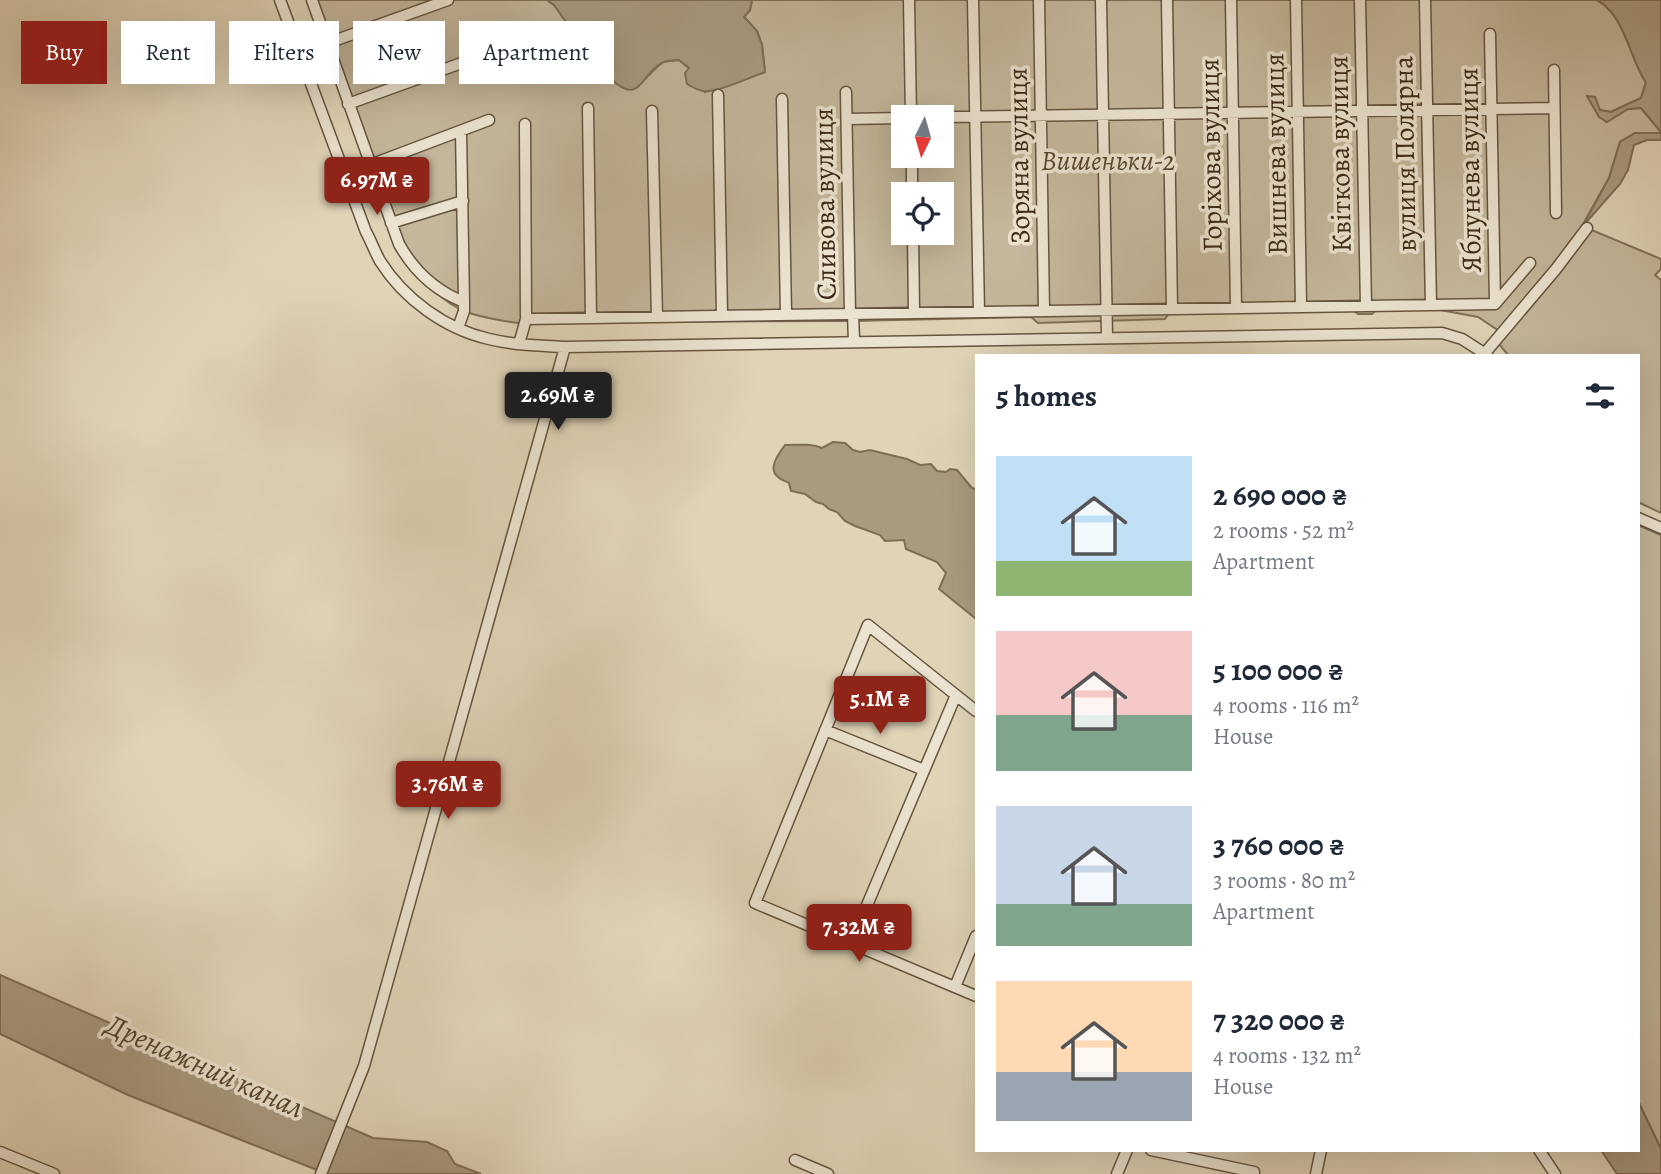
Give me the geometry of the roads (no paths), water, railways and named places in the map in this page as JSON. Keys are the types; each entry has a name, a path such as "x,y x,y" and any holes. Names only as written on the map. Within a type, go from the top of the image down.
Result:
{"street":[{"path":"280,0 288,21"},
{"path":"312,0 319,21"},
{"path":"339,39 448,0"},
{"path":"909,0 911,105"},
{"path":"974,0 979,312"},
{"name":"Зоряна вулиця","path":"1039,0 1044,311"},
{"path":"1101,0 1107,337"},
{"path":"1167,0 1172,309"},
{"name":"Горіхова вулиця","path":"1231,0 1236,308"},
{"name":"Вишнева вулиця","path":"1296,0 1301,307"},
{"name":"Квіткова вулиця","path":"1360,0 1366,306"},
{"name":"вулиця Полярна","path":"1425,1 1431,305"},
{"name":"Яблунева вулиця","path":"1490,34 1495,304"},
{"path":"348,104 459,64"},
{"path":"1554,70 1556,214"},
{"path":"339,78 391,223 407,258 440,290 464,302"},
{"path":"311,84 366,232 380,260 398,285 425,309 458,328 488,339 519,344 565,347 1442,332 1486,354 1587,228"},
{"name":"Сливова вулиця","path":"846,92 854,341"},
{"path":"718,95 722,316"},
{"path":"782,99 786,315"},
{"path":"588,108 591,318"},
{"path":"954,117 1555,108"},
{"path":"652,111 657,317"},
{"path":"847,119 891,118"},
{"path":"370,165 489,120"},
{"path":"519,344 526,319 525,124"},
{"path":"458,328 464,311 461,131"},
{"path":"391,223 463,201"},
{"path":"913,245 914,313"},
{"path":"526,319 1495,304 1530,263"},
{"path":"321,1174 364,1066 565,347"},
{"path":"1640,518 1661,528"},
{"path":"975,710 868,625 755,903 975,996"},
{"path":"851,943 956,695"},
{"path":"825,730 924,770"},
{"path":"955,987 975,938"},
{"path":"0,1152 54,1174"},
{"path":"1117,1174 1126,1152"},
{"path":"1160,1152 1254,1174"},
{"path":"1316,1174 1321,1152"},
{"path":"1540,1152 1555,1174"},
{"path":"794,1160 828,1174"}],"water":[{"path":"547,0 752,0 750,10 744,17 757,31 762,45 765,72 725,87 703,91 687,84 685,73 689,68 679,60 670,60 655,68 635,89 629,90 614,81 614,21 565,21"},
{"path":"1597,0 1661,0 1661,132 1641,108 1628,109 1607,122 1599,117 1587,96 1595,97 1600,110 1611,112 1641,98 1646,83 1620,26 1614,16"},
{"path":"1635,133 1661,133 1661,140 1647,140 1634,145 1628,170 1620,184 1582,227 1609,178 1620,142"},
{"path":"833,442 845,443 860,452 870,450 920,465 931,464 937,471 957,470 975,489 975,618 939,589 946,573 937,562 906,549 904,540 885,541 880,535 845,521 837,512 805,494 791,491 789,483 775,474 775,461 785,445 822,448"},
{"name":"Дренажний канал","path":"0,975 373,1138 427,1142 447,1151 455,1164 481,1174 327,1174 128,1095 0,1034"},
{"path":"1640,1105 1661,1149 1661,1174 1617,1174 1602,1152 1640,1152"}],"park label":[{"name":"Вишеньки-2","path":"1108,161"}]}
